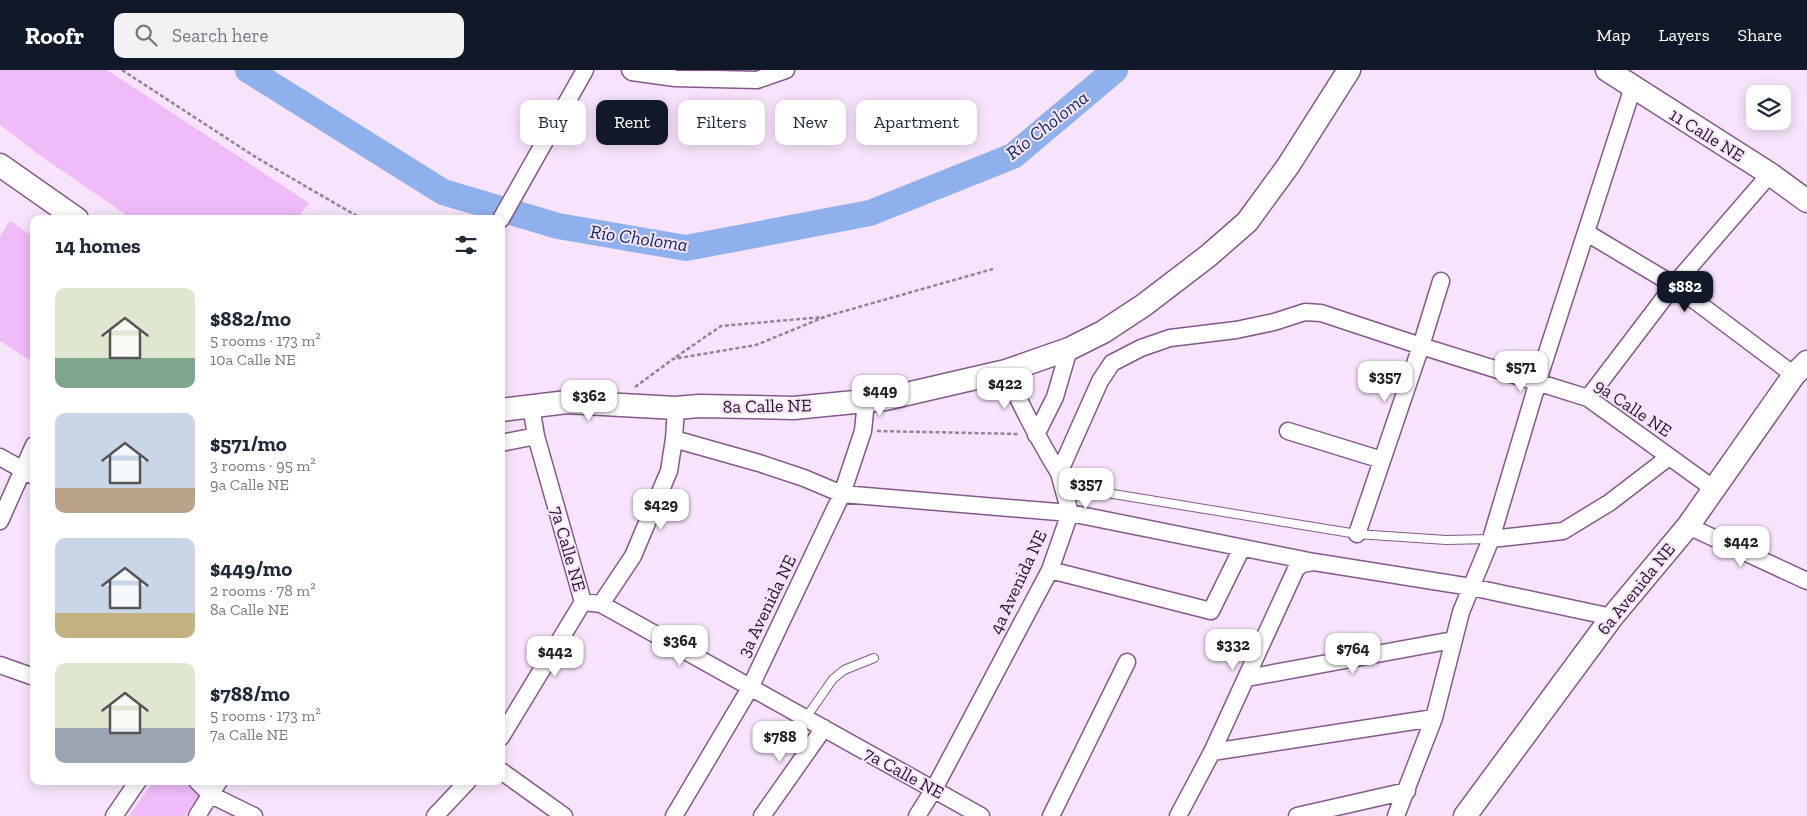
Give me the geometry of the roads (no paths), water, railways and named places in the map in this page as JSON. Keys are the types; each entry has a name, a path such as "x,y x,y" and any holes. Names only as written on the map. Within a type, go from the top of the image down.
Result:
{"street":[{"path":"503,215 585,70"},
{"path":"630,70 632,72 675,78 757,80 786,70"},
{"name":"8a Calle NE","path":"676,408 699,406 794,408 884,399 1006,371 1069,349 1103,332 1144,305 1208,256 1247,222 1288,166 1349,70"},
{"name":"11 Calle NE","path":"1606,70 1770,174 1807,201"},
{"path":"1396,816 1434,718 1454,640 1471,587 1492,539 1539,382 1633,87"},
{"path":"0,165 71,215"},
{"path":"1588,398 1674,285 1770,174"},
{"path":"1587,233 1674,285 1800,369"},
{"path":"1357,534 1421,346 1441,281"},
{"name":"9a Calle NE","path":"1059,474 1100,380 1112,363 1141,348 1170,338 1236,330 1274,322 1305,312 1321,313 1588,398 1714,489"},
{"path":"1036,435 1055,397 1069,349"},
{"name":"6a Avenida NE","path":"1464,816 1612,618 1688,526 1800,369"},
{"path":"1006,371 1019,402 1059,474 1068,506"},
{"name":"3a Avenida NE","path":"674,816 750,688 842,494 863,431 866,401"},
{"path":"505,409 567,402 676,408 669,471 634,556 601,604"},
{"name":"7a Calle NE","path":"531,406 536,436 583,602 601,604 805,720 824,728 981,816"},
{"path":"1288,431 1382,460"},
{"path":"505,442 536,436"},
{"path":"674,439 768,466 804,478 842,494 1068,506 1242,548 1314,562 1471,587 1612,618"},
{"path":"0,457 28,473 0,521"},
{"path":"1492,539 1563,531 1609,503 1669,457"},
{"name":"4a Avenida NE","path":"918,816 1050,570 1068,506"},
{"path":"1688,526 1807,581"},
{"path":"1050,570 1211,611 1242,548"},
{"path":"1178,816 1212,752 1296,569 1302,564 1314,562"},
{"path":"505,731 583,602"},
{"path":"1247,678 1454,640"},
{"path":"1052,816 1127,662"},
{"path":"0,665 30,676"},
{"path":"1212,752 1434,718"},
{"path":"762,816 824,728"},
{"path":"505,774 564,816"},
{"path":"114,816 135,785"},
{"path":"442,813 465,785"},
{"path":"197,816 215,788 254,816"},
{"path":"1297,816 1406,791"}],"lane":[{"path":"1068,506 1095,491 1357,534 1446,540 1492,539"},
{"path":"805,720 833,679 844,670 874,658"}],"waterway":[{"name":"Río Choloma","path":"248,70 443,192 558,226 686,248 870,213 1013,156 1115,70"}]}
